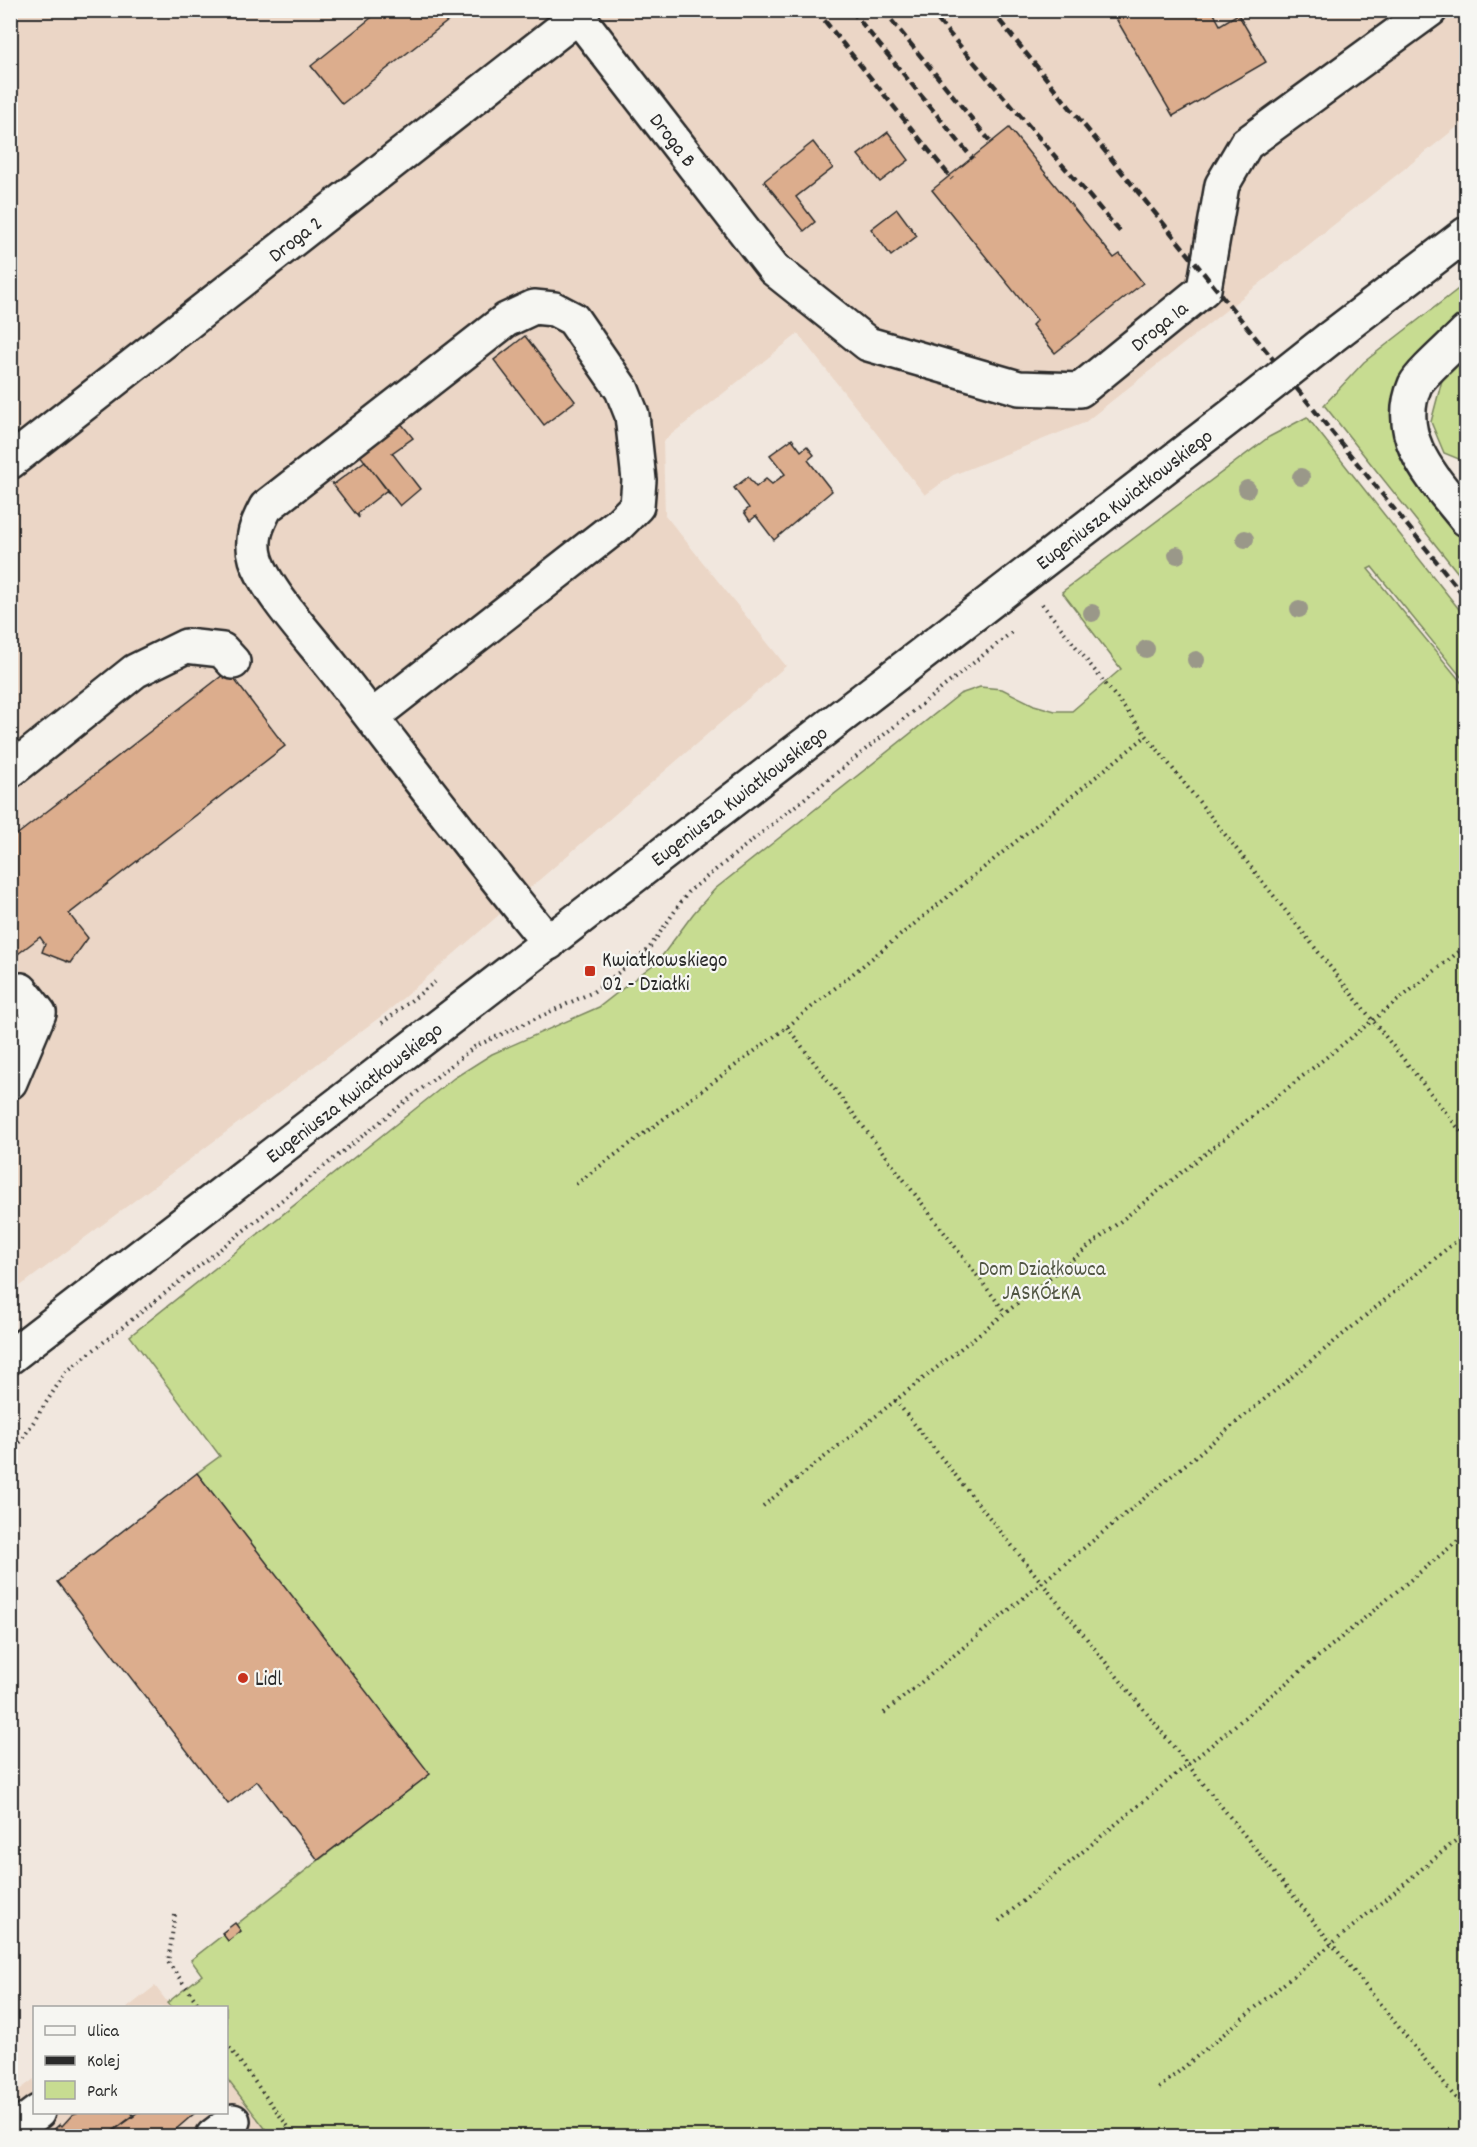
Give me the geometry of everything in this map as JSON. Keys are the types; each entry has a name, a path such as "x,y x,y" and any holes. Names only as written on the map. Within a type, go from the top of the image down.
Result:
{"main road":[{"name":"Droga 1a","path":"774,269 868,344 1018,388 1080,390 1204,289 1222,185 1246,144 1430,10"},
{"name":"Droga B","path":"575,14 774,269"},
{"name":"Droga 2","path":"10,462 575,14"},
{"name":"Eugeniusza Kwiatkowskiego","path":"10,1357 1467,234"},
{"path":"372,717 619,524 637,506 639,480 637,449 632,415 626,399 573,319 554,309 534,307 506,320 266,507 256,524 253,543 265,579 372,717 549,943"},
{"path":"1467,332 1416,384 1407,416 1413,446 1427,470 1467,519"},
{"path":"10,771 135,670 186,646 222,650 233,662"},
{"path":"10,999 21,990 39,1013 10,1082"},
{"path":"10,2133 35,2114"}],"path":[{"path":"1021,578 1145,737 1374,1019 1467,1138"},
{"path":"10,1458 66,1372 474,1047 593,992 648,950 688,892 1016,630"},
{"path":"576,1184 787,1027 1145,737"},
{"path":"763,1506 1467,946"},
{"path":"787,1027 1005,1312"},
{"path":"884,1713 1467,1233"},
{"path":"895,1400 1467,2111"},
{"path":"999,1921 1467,1534"},
{"path":"1159,2088 1467,1832"},
{"path":"175,1915 168,1962 200,2006"},
{"path":"228,2046 295,2136"}],"shaded area":[{"path":"11,11 1466,11 1466,120 1084,423 953,475 925,495 798,334 663,441 665,515 786,666 388,1011 11,1293"},
{"path":"155,1986 170,2006 130,2006"},
{"path":"33,2080 33,2114 228,2114 228,2080 270,2136 11,2136 10,2097"}],"green space":[{"path":"1466,283 1466,315 1409,376 1423,487 1466,538 1466,583 1324,405 1364,362"},
{"path":"1466,344 1466,462 1444,453 1431,422 1446,365"},
{"name":"Dom Działkowca JASKÓŁKA","path":"1307,417 1466,618 1466,683 1372,567 1368,569 1466,688 1466,2136 271,2136 228,2080 228,2006 170,2006 167,2003 202,1975 191,1960 429,1774 197,1473 220,1456 130,1336 454,1078 492,1054 599,1007 659,960 715,889 960,694 980,687 1002,689 1034,705 1055,711 1072,711 1121,669 1062,592 1269,437"}],"building":[{"path":"381,10 462,10 342,104 311,66"},
{"path":"1111,10 1212,10 1220,25 1238,14 1266,62 1173,116"},
{"path":"1009,128 1114,258 1120,254 1143,283 1055,353 1032,325 1037,320 932,190"},
{"path":"888,132 909,160 880,182 858,155"},
{"path":"813,142 833,168 796,197 815,222 804,231 764,181"},
{"path":"897,209 917,236 891,256 871,229"},
{"path":"525,336 575,401 544,425 494,360"},
{"path":"400,422 413,438 392,453 420,489 400,506 359,454"},
{"path":"792,439 801,451 807,446 814,455 808,460 832,491 774,540 756,516 750,521 744,512 749,508 734,488 748,477 756,487 766,479 772,484 785,474 770,455"},
{"path":"365,461 389,493 386,491 358,513 359,518 331,482 334,484"},
{"path":"228,671 285,746 69,914 88,938 70,963 42,952 45,944 40,937 10,960 10,840"},
{"name":"Lidl","path":"197,1473 430,1774 318,1860 257,1781 228,1804 57,1582"},
{"path":"235,1923 241,1931 228,1941 222,1933"},
{"path":"73,2114 132,2114 134,2116 106,2136 47,2136 60,2124 62,2126"},
{"path":"135,2114 194,2114 168,2136 106,2136"}],"railway":[{"path":"816,10 952,179"},
{"path":"851,10 973,159"},
{"path":"883,10 990,141"},
{"path":"929,10 1122,234"},
{"path":"991,10 1466,598"}],"place":[{"name":"Kwiatkowskiego 02 - Działki","path":"590,971"},
{"name":"Lidl","path":"243,1678"}]}
